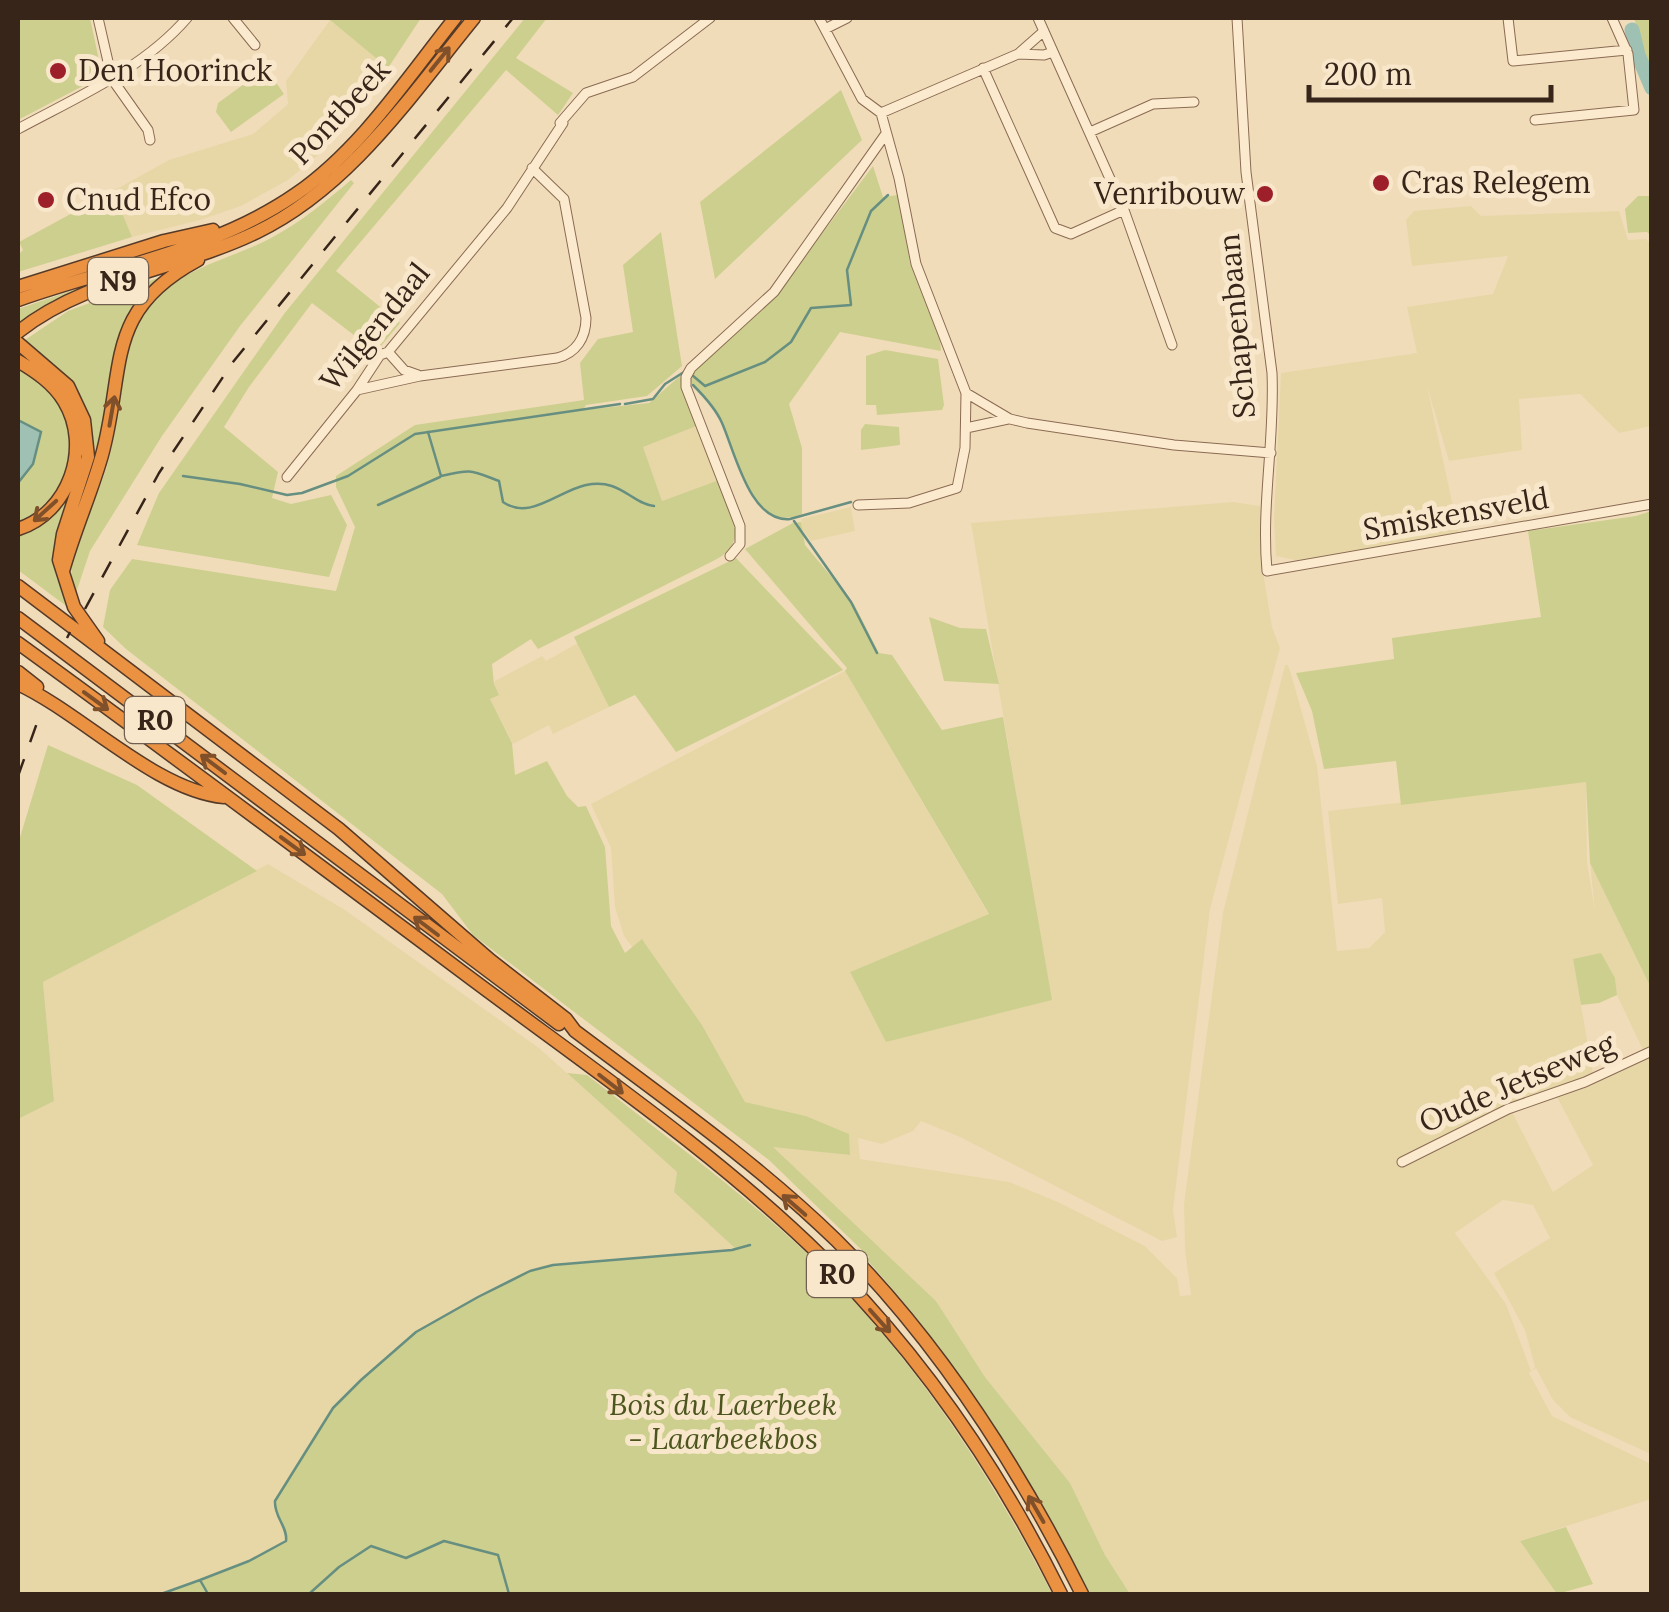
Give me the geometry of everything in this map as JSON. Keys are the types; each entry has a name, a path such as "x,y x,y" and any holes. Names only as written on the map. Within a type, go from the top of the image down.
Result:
{"highway":[{"name":"Pontbeek","path":"18,300 230,230 289,199 335,160 456,18"},
{"name":"N9","path":"18,332 84,294 225,246 276,223 330,184 386,126 474,18"},
{"path":"18,288 164,240 230,230"},
{"path":"63,571 102,456 122,343 131,319 164,280 225,246"},
{"path":"18,344 68,386 84,420 88,457 63,534 59,560 74,607 102,648"},
{"path":"18,361 51,384 64,402 73,420 77,444 68,482 59,498 40,518 18,528"},
{"path":"18,586 366,851 490,960 566,1019 575,1031"},
{"name":"R0","path":"18,618 561,1026 575,1031 752,1169 835,1240 911,1325 978,1416 1039,1514 1082,1594"},
{"name":"R0","path":"18,643 592,1069 741,1185 822,1257 928,1377 993,1472 1061,1594"},
{"path":"18,672 62,708"},
{"path":"18,684 202,795 227,798"}],"street":[{"path":"98,18 112,79 148,130 150,140"},
{"path":"18,129 112,79 169,38 186,18"},
{"path":"233,18 255,45"},
{"name":"Wilgendaal","path":"287,477 380,355 388,352 503,210 502,204 586,93 633,77 710,18"},
{"path":"819,18 862,99 882,113 916,264 966,393 962,472 957,488 909,503 858,505"},
{"path":"825,29 847,18"},
{"path":"1038,18 1124,210 1172,345"},
{"name":"Schapenbaan","path":"1237,18 1246,172 1272,373 1265,516 1268,571"},
{"path":"1508,18 1513,61 1627,50"},
{"path":"1535,120 1634,110 1627,50 1612,18"},
{"path":"882,113 1018,54 1044,31"},
{"path":"1018,54 1053,52"},
{"path":"984,68 1056,228 1071,234 1124,210"},
{"path":"1090,132 1153,104 1194,102"},
{"path":"730,556 740,544 740,526 686,387 686,377 774,292 885,135"},
{"path":"356,390 420,376 557,358 570,353 582,340 586,318 564,199 532,168"},
{"path":"388,352 404,370 420,376"},
{"path":"966,393 1010,419"},
{"path":"966,428 1010,419 1174,445 1271,453"},
{"name":"Smiskensveld","path":"1268,571 1652,504"},
{"name":"Oude Jetseweg","path":"1402,1162 1508,1109 1585,1082 1652,1051"}],"shaded area":[{"path":"330,20 393,72 324,150 288,180 241,206 132,237 113,191 169,160 253,134 288,104 286,81"},
{"path":"1471,206 1481,216 1619,211 1628,240 1646,239 1651,244 1651,426 1619,433 1580,394 1519,399 1522,450 1449,461 1427,386 1459,534 1300,561 1276,556 1274,519 1281,373 1417,353 1407,307 1493,294 1508,256 1412,266 1406,220 1414,211"},
{"path":"18,420 41,432 33,464 18,483"},
{"path":"699,425 719,480 662,501 642,446"},
{"path":"1233,502 1260,506 1263,572 1272,627 1280,648 1210,909 1173,1210 1177,1237 1162,1241 960,1137 921,1121 913,1131 882,1144 858,1138 860,1159 1009,1182 1058,1202 1145,1246 1177,1278 1180,1296 1191,1295 1184,1204 1223,913 1285,665 1291,674 1317,766 1337,951 1369,948 1385,932 1382,898 1338,904 1328,811 1586,781 1587,862 1595,911 1590,863 1651,988 1651,1046 1643,1050 1617,995 1615,978 1573,959 1593,1074 1509,1106 1553,1192 1593,1165 1557,1097 1651,1057 1651,1454 1570,1417 1553,1400 1536,1368 1529,1373 1552,1416 1651,1464 1651,1499 1520,1541 1557,1594 1130,1594 1105,1555 1070,1483 985,1377 936,1301 771,1146 849,1155 848,1134 806,1116 745,1102 702,1025 643,940 633,948 624,936 615,907 611,848 591,804 845,671 989,915 850,972 886,1041 1051,1000 971,523","holes":["1503,1200 1533,1205 1550,1238 1494,1273 1525,1330 1535,1367 1531,1371 1506,1304 1455,1233"]},
{"path":"851,507 855,531 811,541 802,529 801,519"},
{"path":"578,643 609,707 553,734 549,725 513,744 490,699 495,681 542,656 546,661"},
{"path":"268,864 345,910 539,1048 677,1172 674,1192 737,1249 553,1265 503,1283 416,1332 333,1408 275,1508 286,1541 249,1561 161,1594 18,1594 18,1119 54,1100 43,982"}],"green space":[{"name":"Den Hoorinck","path":"18,18 90,18 100,65 98,78 18,120"},
{"path":"332,18 421,18 388,68"},
{"path":"525,18 547,18 516,58 573,93 558,115 506,70 336,271 400,323 376,352 312,303 224,427 278,472 272,498 291,504 331,495 347,525 329,577 137,545 159,493 284,314"},
{"path":"1634,18 1651,18 1651,78"},
{"path":"266,68 284,94 231,132 216,112 218,103"},
{"path":"841,90 862,140 715,279 700,202"},
{"path":"873,166 883,197 898,195 910,263 941,351 840,332 789,404 802,448 802,514 785,518 770,514 749,490 719,417 688,380 688,374 775,296"},
{"path":"351,180 354,183 240,326 162,436 90,551 76,593 72,579 74,550 109,459 126,360 150,305 179,279 253,247 292,225"},
{"path":"113,191 132,237 18,272 18,255 23,250 19,242"},
{"path":"1638,196 1651,196 1651,236 1647,232 1628,233 1625,209"},
{"path":"661,232 682,366 647,396 586,405 583,410 649,403 680,376 699,425 643,447 662,501 719,480 729,501 736,533 733,543 717,559 538,649 531,639 492,664 499,695 490,699 512,743 515,775 547,761 567,796 578,807 586,806 605,847 611,926 625,953 642,939 702,1025 745,1102 806,1116 849,1134 850,1155 773,1147 936,1301 985,1377 1070,1483 1105,1555 1130,1594 1090,1594 1016,1462 962,1378 867,1260 869,1257 769,1160 473,935 442,894 126,649 103,627 110,590 132,559 336,591 355,527 336,487 336,476 415,425 584,400 580,363 598,339 633,332 623,265"},
{"path":"144,266 18,328 18,309"},
{"path":"163,276 141,298 118,345 105,419 90,472 92,458 68,378 22,342 68,311"},
{"path":"18,349 40,366 85,450 56,565 69,608 18,570 18,532 51,512 80,442 44,374 18,354"},
{"path":"885,350 938,359 942,410 877,415 876,405 866,405 866,356"},
{"path":"18,367 46,387 62,407 70,425 72,444 69,462 52,496 21,522 18,522"},
{"path":"865,424 899,427 900,445 861,450 861,430"},
{"path":"1651,511 1651,988 1590,863 1586,782 1401,805 1396,761 1324,769 1312,711 1296,673 1394,659 1392,638 1541,617 1528,531"},
{"path":"801,522 805,545 854,604 879,653 892,655 942,730 1003,717 1052,1000 886,1042 850,972 989,914 845,671 847,668 745,549"},
{"path":"736,558 843,670 676,752 635,695 609,707 574,637"},
{"path":"929,617 960,628 986,629 999,684 944,681"},
{"path":"48,745 137,785 257,871 43,982 54,1101 18,1119 18,844"},
{"path":"1601,953 1615,978 1617,995 1581,1005 1573,959"},
{"name":"Bois du Laerbeek - Laarbeekbos","path":"567,1073 587,1075 704,1166 789,1237 852,1299 948,1419 1003,1505 1052,1594 161,1594 249,1561 286,1541 275,1501 333,1408 416,1332 530,1271 553,1265 736,1249 674,1192 677,1172"},
{"path":"1566,1527 1593,1584 1557,1594 1520,1541"}],"waterway":[{"path":"1632,30 1652,88"},
{"path":"692,375 705,386 765,362 791,342 811,308 851,305 847,270 871,211 888,195"},
{"path":"625,404 653,399 665,384 684,372"},
{"path":"693,385 719,418 746,483 764,510 790,519 851,502"},
{"path":"183,476 287,495 302,493 348,476 415,434 620,404"},
{"path":"428,432 441,476 471,472 499,481 503,502 513,507 534,507 576,488 598,484 617,488 654,506"},
{"path":"378,505 440,477"},
{"path":"794,521 851,602 877,653"},
{"path":"200,1580 286,1541 275,1501 333,1408 416,1332 530,1271 553,1265 732,1250 750,1245"},
{"path":"309,1594 371,1546 406,1558 444,1541 498,1555 509,1594"},
{"path":"161,1594 200,1580 208,1594"}],"railway":[{"path":"85,609 159,473 233,362 513,18"},
{"path":"67,638 70,632"},
{"path":"18,776 42,709"}],"place":[{"name":"Den Hoorinck","path":"58,71"},
{"name":"Cras Relegem","path":"1381,183"},
{"name":"Venribouw","path":"1265,194"},
{"name":"Cnud Efco","path":"46,200"}]}
